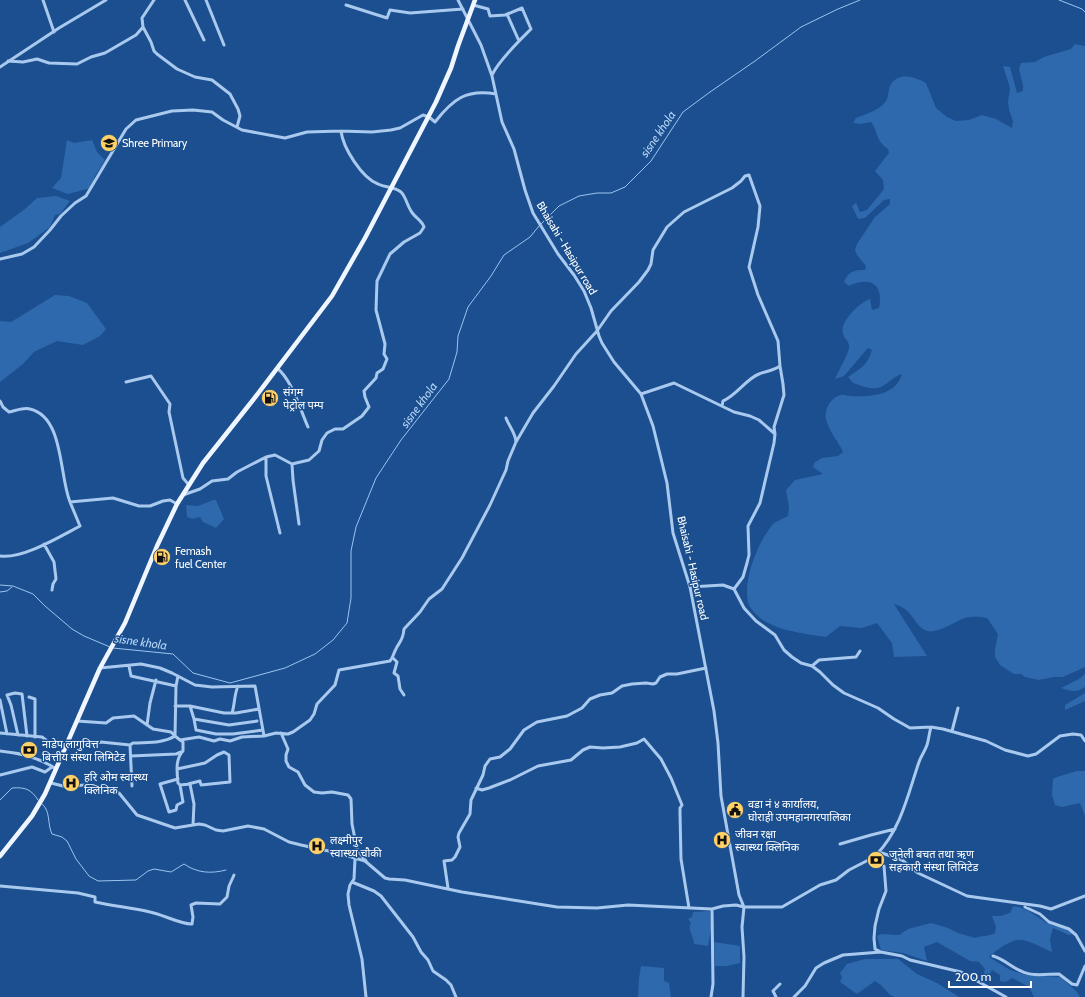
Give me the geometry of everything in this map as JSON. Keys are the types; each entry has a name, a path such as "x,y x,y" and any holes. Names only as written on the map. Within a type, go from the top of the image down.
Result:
{"main road":[{"path":"0,856 32,816 51,783 54,768 67,744 100,668 125,622 157,546 177,504 203,463 332,296 429,117 451,68 474,2"}],"street":[{"path":"43,0 54,32"},
{"path":"0,67 106,0"},
{"path":"154,0 142,18 143,27 154,50 177,69 195,77 212,80 230,94 240,116 237,127"},
{"path":"185,0 204,40"},
{"path":"206,0 224,45"},
{"name":"Bhaisahi - Hasipur road","path":"458,0 481,45 492,76 502,122 514,150 525,190 534,213 546,234 584,290 602,343 610,357 641,394 653,426 668,490 673,533 690,588 716,727 720,787 737,875 739,895 744,907 742,927 744,956 743,997"},
{"path":"474,2 488,9 490,16 507,14 522,8 531,29 495,69 492,76"},
{"path":"346,5 387,18 390,10 410,13 463,9"},
{"path":"507,14 519,41"},
{"path":"8,61 23,62 37,58 49,63 76,64 91,57 105,53 136,35 143,27"},
{"path":"0,259 22,254 34,247 61,216 75,203 86,196 126,129 136,120 172,111 193,110 212,112 242,130 285,138 307,132 372,132 400,128 422,115 429,117 435,122 449,105 460,97 482,92 496,94"},
{"path":"183,495 212,481 228,479 237,472 266,457 275,455 292,464 310,460 319,451 322,440 327,433 335,429 343,430 362,416 369,407 364,391 376,378 377,373 383,369 387,359 384,354 385,344 376,310 377,280 390,254 404,242 420,233 424,227 423,223 416,218 410,210 407,201 401,192 392,187 385,187 372,182 360,169 345,146 341,131"},
{"path":"180,740 199,737 214,742 220,739 230,741 242,737 264,736 281,733 288,734 310,720 314,714 317,704 335,685 339,670 386,662 393,658 395,650 403,638 404,629 420,612 429,599 442,589 462,558 495,494 516,442 534,413 576,354 597,331 611,311 639,282 648,270 651,264 653,250 667,227 684,212 732,188 745,176 749,175 760,206 758,227 749,267 758,295 778,341 784,395 774,427 775,434 760,503 748,526 749,555 747,563 743,577 734,589"},
{"path":"722,406 723,401 754,377 780,366"},
{"path":"277,368 285,376 308,427"},
{"path":"126,382 151,376 170,404 169,412 182,478 189,485"},
{"path":"641,394 674,383 734,412 759,420 775,434"},
{"path":"0,401 3,407 9,412 30,409 47,419 56,436 65,485 80,526 44,544 14,556 0,556"},
{"path":"506,418 517,439 516,442"},
{"path":"266,457 266,476 280,533"},
{"path":"292,464 299,524"},
{"path":"70,502 113,498 139,506 150,506 170,500 177,504"},
{"path":"44,544 54,562 56,579 52,590"},
{"path":"690,588 723,585 734,589 744,608 756,621 775,635 784,650 801,663 812,666 844,693 878,708 910,728 931,727 952,731 986,741 1005,750 1028,756 1036,754 1060,736 1073,734 1081,735 1085,741"},
{"path":"812,666 819,660 856,657 860,651"},
{"path":"393,658 397,662 394,673 398,676 400,688 404,695"},
{"path":"100,668 141,664 160,668 195,685 203,687 255,686 264,736"},
{"path":"129,666 131,676 156,680 176,686"},
{"path":"448,888 444,861 452,860 460,847 458,837 459,833 470,814 471,800 483,775 485,766 490,759 500,757 510,749 524,730 537,722 567,716 582,708 590,699 600,695 612,693 622,686 646,683 653,684 656,683 660,677 667,674 677,674 706,668"},
{"path":"175,736 176,686 178,676"},
{"path":"147,725 156,680"},
{"path":"232,713 235,706 236,691 238,686"},
{"path":"18,735 11,705 7,696 15,693 22,694 27,736"},
{"path":"29,697 35,699 35,737"},
{"path":"0,700 7,734"},
{"path":"175,706 190,706 224,713 259,709"},
{"path":"190,706 196,730 216,734 233,734 263,730"},
{"path":"952,731 958,708"},
{"path":"77,721 106,723 113,718 134,716 153,729 171,732 183,742 183,751 179,755 177,769 183,802 178,805 176,810 169,812 160,784 178,779"},
{"path":"194,719 229,724 257,721"},
{"path":"876,856 895,830 909,796 920,761 927,746 931,727"},
{"path":"0,733 42,737 54,746 67,744 86,745 101,742 130,745 133,742 165,742 175,736"},
{"path":"281,733 288,748 286,761 289,767 298,772 305,785 314,792 332,792 348,795 351,799 352,824 357,849 370,866"},
{"path":"476,788 482,790 489,788 510,780 538,766 571,760 583,750 590,748 620,747 637,743 644,739 661,759 682,806 680,808 681,851 689,908"},
{"path":"130,745 132,786"},
{"path":"0,751 29,756 54,768"},
{"path":"131,756 176,754 183,751"},
{"path":"177,769 205,763 224,752 229,755 230,782 201,785 200,781 180,785"},
{"path":"0,774 32,768 45,772 54,768"},
{"path":"51,783 63,786 88,785 113,790 119,793 137,815 175,828 205,825 216,830 223,831 248,826 264,830 289,842 338,853 364,861 385,878 405,880 557,907 597,908 628,905 689,908 712,908 736,905 744,907 782,907 820,886 836,880 849,870 882,854 902,860 918,873 967,896 1040,906 1051,909 1085,896"},
{"path":"188,784 190,784 194,804 194,825"},
{"path":"840,844 895,830"},
{"path":"355,859 354,879 350,885 348,894 349,905 362,959 366,997"},
{"path":"884,866 886,891 879,909 875,926 875,949 877,951 902,956 910,960 961,972 1006,997"},
{"path":"0,886 78,893 95,897 95,902 152,912 187,925 192,924 193,917 191,905 196,903 220,904 227,897 229,886 234,874"},
{"path":"352,882 374,890 381,896 413,937 421,952 428,960 433,971 446,980 451,986 456,997"},
{"path":"1025,905 1025,907 1040,914 1049,922 1069,929 1076,935 1085,951"},
{"path":"711,997 713,984 712,908"},
{"path":"794,997 805,986 816,968 824,963 843,955 881,952"},
{"path":"993,956 1001,958 1022,972 1038,975 1059,974 1072,984 1078,985 1085,966"},
{"path":"776,997 773,991 780,984"}],"shaded area":[{"path":"1075,44 1085,46 1085,667 1063,677 1039,680 1025,677 1021,674 1014,674 1000,665 995,657 998,634 987,618 968,617 936,631 927,631 919,626 905,609 894,604 927,656 894,657 892,643 877,623 862,628 840,626 826,637 782,629 766,622 752,610 749,605 747,585 752,563 761,542 772,525 788,516 789,507 786,490 795,480 823,474 813,467 815,462 822,458 838,456 843,452 826,419 826,411 829,404 834,398 842,395 865,396 881,394 894,387 902,374 878,388 868,388 853,383 848,377 866,363 872,350 868,348 844,376 835,379 849,348 849,344 843,334 844,324 847,318 856,308 870,299 872,310 879,308 879,293 874,284 863,282 849,286 844,282 850,273 858,270 865,270 866,266 855,250 857,244 875,217 890,204 890,199 884,200 865,218 858,219 852,206 856,203 860,212 867,210 884,189 883,180 875,171 889,153 888,149 881,143 871,122 861,124 853,123 856,118 880,107 883,104 887,99 889,88 893,81 897,78 912,77 926,83 936,108 947,117 956,121 969,120 982,115 996,119 1012,128 1013,121 1008,102 1010,88 1003,66 1010,67 1017,93 1023,91 1019,69 1021,63 1035,62 1044,57 1071,49"},
{"path":"67,140 74,143 92,140 97,152 105,160 95,176 91,188 68,194 52,188 61,178"},
{"path":"56,196 70,201 60,214 55,215 50,227 28,243 0,253 0,227 25,209 37,198"},
{"path":"55,295 69,296 87,303 106,329 100,336 83,345 57,341 34,352 23,364 0,382 0,321 11,322"},
{"path":"216,500 224,519 216,528 203,522 200,517 193,519 187,517 186,505 198,506"},
{"path":"1085,674 1085,687 1073,691 1061,688 1079,679"},
{"path":"1085,693 1085,701 1065,710 1065,705"},
{"path":"1077,771 1085,771 1085,816 1080,803 1062,807 1055,805 1052,795 1053,779"},
{"path":"1013,906 1027,910 1047,923 1064,928 1073,934 1069,935 1053,928 1050,939 1052,952 1023,940 1015,940 999,949 989,957 1010,970 1026,975 1060,977 1077,992 1080,997 1034,997 1029,987 1012,978 1006,982 1000,981 1000,975 992,970 989,975 983,977 985,969 979,962 970,961 937,942 924,947 927,961 903,953 881,950 877,936 881,934 899,935 908,929 931,923 975,938 990,935 995,933 996,927 992,916 1000,916 1010,913"},
{"path":"710,911 711,930 708,946 694,944 690,931 691,923 688,919 692,917 693,912"},
{"path":"714,942 740,946 740,963 727,966 715,966"},
{"path":"865,959 898,959 917,974 937,983 959,997 895,997 890,995 875,981 857,994 840,982 842,977 840,973 847,964"},
{"path":"641,966 664,968 664,981 669,983 671,997 638,997"}],"waterway":[{"name":"sisne khola","path":"541,224 559,206 579,196 597,193 611,193 625,187 651,161 683,112 801,27 860,0"},
{"name":"sisne khola","path":"1059,0 1082,9 1085,12"},
{"name":"sisne khola","path":"113,648 173,654 193,673 230,683 285,668 315,654 333,640 347,623 351,598 351,551 356,527 376,478 401,440 449,379 457,352 458,336 468,307 491,276 504,255 530,237 539,226"},
{"name":"sisne khola","path":"0,585 13,586 33,594 72,629 110,647"},
{"path":"0,592 7,591 12,587"},
{"path":"0,800 12,788 24,788 33,793 38,800"},
{"path":"42,804 47,810 52,834 62,837 67,841 76,859 89,876 98,881 136,880 148,871 154,869 171,872 184,864 204,872 226,870"}],"place":[{"name":"Shree Primary","path":"109,143"},
{"name":"संगम पेट्रोल पम्प","path":"270,398"},
{"name":"Femash fuel Center","path":"162,557"},
{"name":"नाडेप लागुवित्त बित्तीय संस्था लिमिटेड","path":"29,750"},
{"name":"हरि ओम स्वास्थ्य क्लिनिक","path":"71,783"},
{"name":"वडा नं ४ कार्यालय, घोराही उपमहानगरपालिका","path":"735,810"},
{"name":"जीवन रक्षा स्वास्थ्य क्लिनिक","path":"722,840"},
{"name":"लक्ष्मीपुर स्वास्थ्य चौकी","path":"317,846"},
{"name":"जुनेली बचत तथा ऋण सहकारी संस्था लिमिटेड","path":"876,860"}]}
